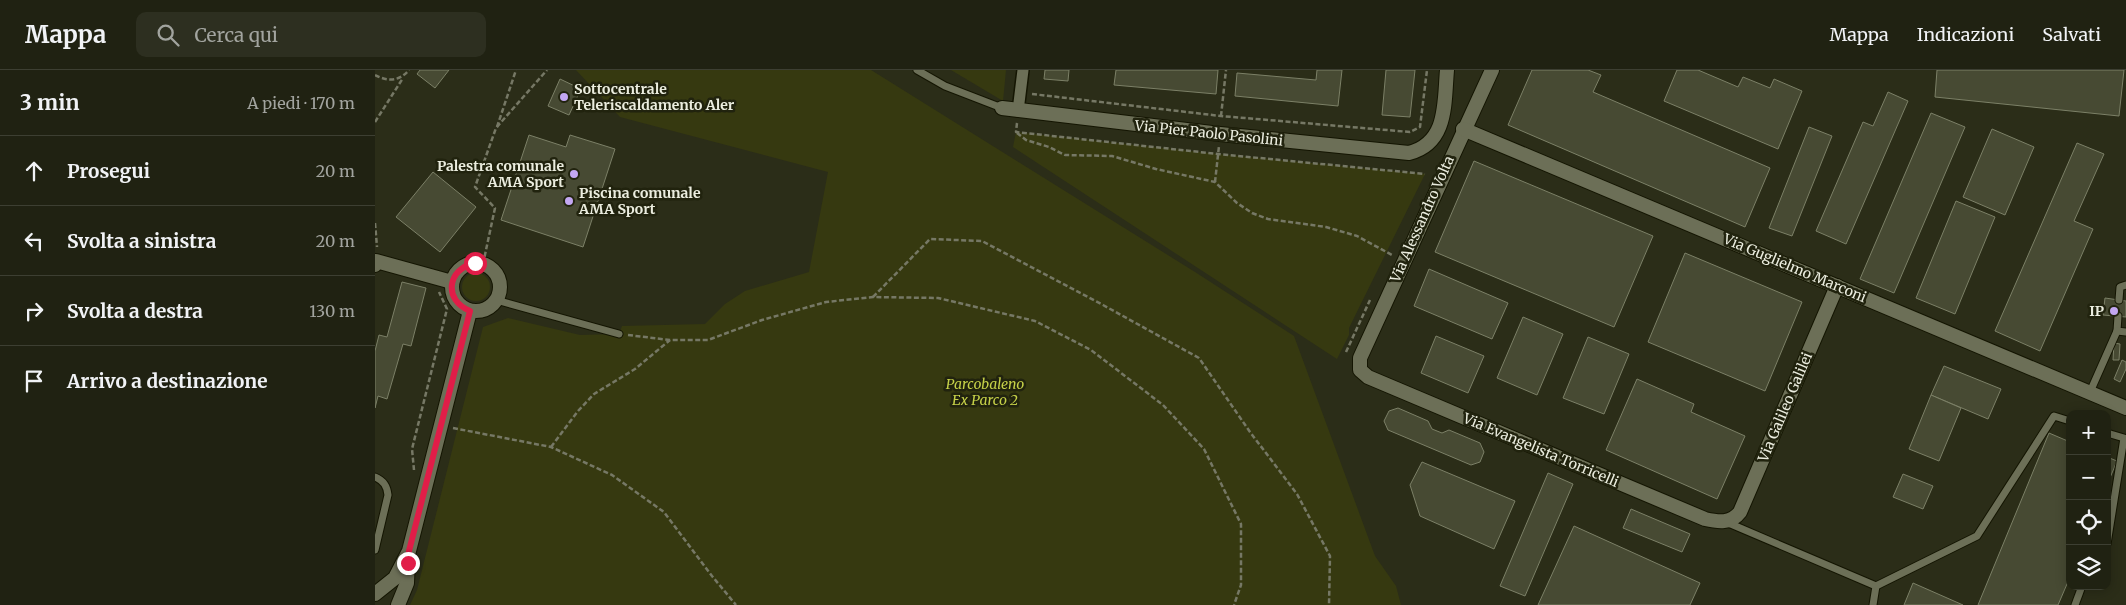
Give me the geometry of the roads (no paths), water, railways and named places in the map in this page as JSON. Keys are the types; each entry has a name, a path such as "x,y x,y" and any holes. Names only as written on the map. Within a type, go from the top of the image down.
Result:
{"street":[{"path":"1018,111 1023,70"},
{"name":"Via Pier Paolo Pasolini","path":"1002,108 1220,134 1409,153 1429,145 1441,126 1447,70"},
{"name":"Via Alessandro Volta","path":"1359,370 1359,358 1463,128 1492,70"},
{"name":"Via Guglielmo Marconi","path":"1463,128 2126,408"},
{"path":"375,263 452,282"},
{"path":"475,263 483,264 495,272 499,279 499,293 496,300 485,310 470,311 457,303 451,289 452,282 461,268 475,263"},
{"name":"Via Galileo Galilei","path":"1725,522 1735,519 1740,512 1837,286"},
{"path":"398,605 407,583 409,551 470,311"},
{"name":"Via Evangelista Torricelli","path":"1359,370 1368,377 1705,519 1725,522"},
{"path":"375,594 395,578 409,551"}],"lane":[{"name":"Via Pier Paolo Pasolini","path":"917,70 945,86 1002,108"},
{"path":"2119,300 2120,286 2126,285"},
{"path":"496,300 619,334"},
{"path":"2091,392 2117,331 2118,316"},
{"path":"2117,331 2126,332"},
{"path":"1725,522 1876,586 1977,536 2054,416 2066,420"},
{"path":"2111,434 2124,438 2111,519"},
{"path":"375,477 381,480 387,487 388,496 375,550"},
{"path":"1873,605 1876,586"},
{"path":"2075,605 2081,590"}],"place":[{"name":"Sottocentrale Teleriscaldamento Aler","path":"564,97"},
{"name":"Palestra comunale AMA Sport","path":"574,174"},
{"name":"Piscina comunale AMA Sport","path":"569,201"},
{"name":"IP","path":"2114,311"}],"park label":[{"name":"Parcobaleno Ex Parco 2","path":"985,392"}]}
